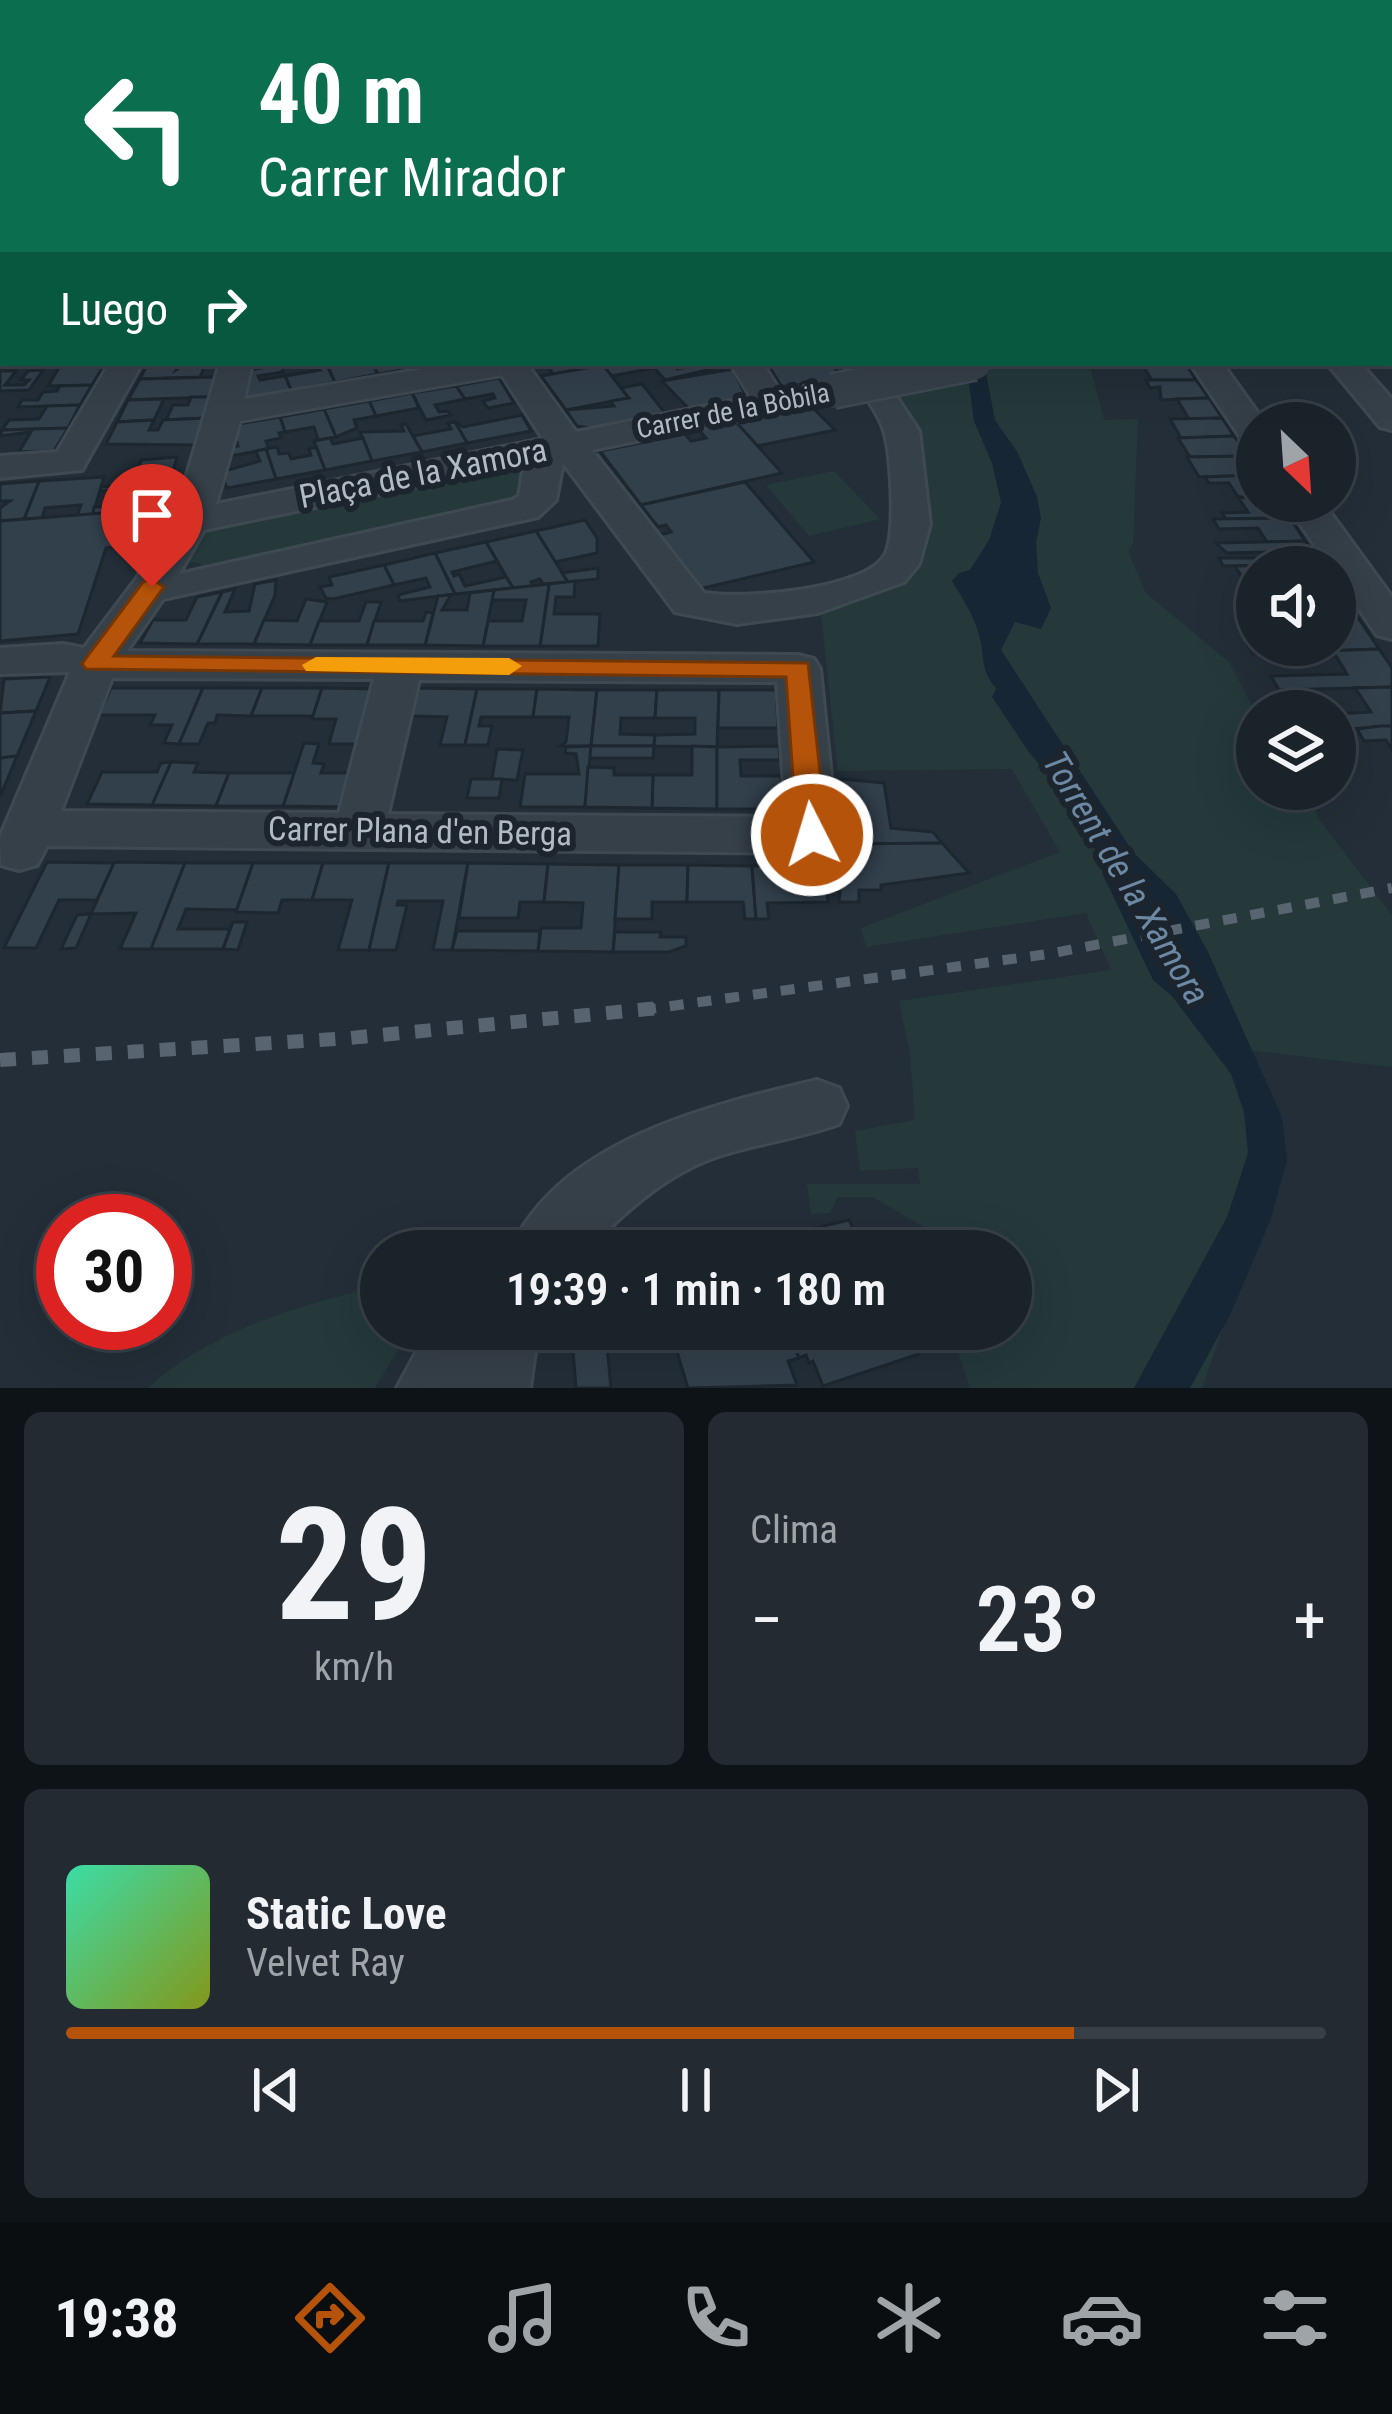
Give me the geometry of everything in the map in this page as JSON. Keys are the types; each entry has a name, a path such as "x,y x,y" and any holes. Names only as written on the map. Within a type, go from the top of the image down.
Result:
{"street":[{"path":"0,467 79,456 124,366"},
{"path":"152,587 190,521 235,366"},
{"path":"224,413 494,366"},
{"path":"513,366 558,430 562,445 584,462 691,603 736,611 818,602 890,573 911,539 902,431 860,366"},
{"path":"748,366 772,403"},
{"name":"Carrer de la Bòbila","path":"562,445 959,366"},
{"path":"1208,366 1236,406"},
{"path":"1346,366 1392,420"},
{"name":"Plaça de la Xamora","path":"190,521 562,445"},
{"name":"Plaça de la Xamora","path":"152,587 242,572 525,509 537,500 542,463 562,445"},
{"path":"1320,522 1384,604"},
{"name":"Carrer Plana d'en Berga","path":"152,587 95,664 24,840 358,831 812,835 798,669 400,666"},
{"path":"0,661 62,657 95,664 400,666 358,831"},
{"path":"561,1230 635,1169 705,1133 817,1106"},
{"path":"433,1388 457,1350"},
{"path":"494,1388 499,1350"}],"green space":[{"path":"872,366 1090,366 1104,420 1138,419 1133,543 1128,552 1146,593 1229,662 1244,690 1236,690 1236,810 1316,810 1392,915 1392,1067 1229,1048 1257,1110 1259,1227 1202,1388 970,1388 957,1350 1032,1350 1032,1230 927,1230 873,1197 838,1197 830,1213 811,1214 807,1184 920,1184 918,1168 860,1171 855,1131 915,1120 910,1054 899,1001 1111,970 1086,913 866,947 861,928 1060,852 1012,769 838,771 821,614 825,603 915,554"},
{"path":"525,462 521,502 217,572 196,562 185,564 193,535 211,527"},
{"path":"834,471 880,519 809,536 766,485"},
{"path":"360,1292 360,1350 398,1350 375,1388 148,1388 228,1335"}],"water":[{"name":"Torrent de la Xamora","path":"966,366 986,373 995,420 1018,453 1041,518 1036,543 1038,573 1051,608 1041,629 1015,622 1001,650 1133,852 1176,894 1207,950 1282,1117 1287,1160 1270,1221 1231,1313 1190,1388 1134,1388 1227,1217 1248,1153 1244,1112 1231,1074 1172,996 1153,980 1104,877 1083,815 1028,751 992,697 996,688 986,671 976,626 952,581 970,570 989,540 1001,503 992,463 974,421"}],"building":[{"path":"60,366 103,366 92,385 48,386"},
{"path":"146,366 178,366 176,370 205,366 200,377 140,379"},
{"path":"281,366 283,372 258,376 260,380 285,376 291,390 246,398 243,371"},
{"path":"318,366 327,366 335,382 291,390 285,376 320,370"},
{"path":"327,366 374,366 378,374 335,382"},
{"path":"374,366 420,367 378,374"},
{"path":"548,366 599,366 553,374"},
{"path":"604,366 654,368 611,376"},
{"path":"604,366 629,398 566,410 541,376"},
{"path":"653,366 724,366 665,380"},
{"path":"769,366 833,366 842,379 782,387"},
{"path":"1143,366 1187,366 1196,380 1152,380"},
{"path":"733,369 747,398 690,410 662,381"},
{"path":"43,370 29,390 0,391 0,371 16,371 5,385 24,385 29,380 21,380 28,371"},
{"path":"215,377 210,397 128,400 140,379"},
{"path":"499,378 514,403 488,408 483,401 495,398 493,394 465,399 456,386"},
{"path":"1146,380 1196,380 1209,398 1161,400 1160,387 1150,388"},
{"path":"642,384 665,413 590,428 577,426 566,410 614,406 611,401 629,398 621,388"},
{"path":"92,385 80,405 18,407 22,400 38,400 43,392 57,391 60,386"},
{"path":"456,386 465,399 435,405 439,412 451,415 426,420 412,393"},
{"path":"412,393 419,408 376,416 369,401"},
{"path":"191,397 210,397 206,418 166,420 173,405 188,405"},
{"path":"1209,398 1222,418 1189,419 1177,399"},
{"path":"164,399 154,420 117,422 128,400"},
{"path":"369,401 376,416 354,420 357,428 336,437 324,409"},
{"path":"80,405 68,428 2,430 9,420 39,419 47,406"},
{"path":"811,406 835,430 757,446 735,421"},
{"path":"324,409 336,437 318,440 314,427 285,432 280,417"},
{"path":"522,415 531,431 467,443 455,422 463,427"},
{"path":"280,417 285,432 279,433 281,438 266,441 269,449 225,457 227,448 238,446 232,425"},
{"path":"206,418 200,445 106,444 117,422 154,420 149,430 158,430 163,420"},
{"path":"1222,418 1234,436 1181,438 1170,419"},
{"path":"735,421 782,473 641,505 600,451 685,434 691,441 706,438 698,429"},
{"path":"455,422 467,443 422,452 413,436 451,429 448,423"},
{"path":"406,424 422,452 372,461 360,432 404,431 401,425"},
{"path":"68,428 54,451 19,452 31,432 0,436 2,430"},
{"path":"1234,436 1236,456 1190,457 1178,438"},
{"path":"330,438 333,444 363,438 372,461 325,470 314,441"},
{"path":"277,447 279,454 289,453 291,459 311,455 309,449 316,447 325,470 276,479 266,449"},
{"path":"266,449 276,479 227,488 221,472 260,461 256,451"},
{"path":"1236,456 1236,476 1199,477 1187,457"},
{"path":"177,457 170,482 133,485 141,460"},
{"path":"1236,476 1236,494 1229,483 1209,483 1205,477"},
{"path":"104,477 93,514 77,516 81,505 45,508 42,518 24,519 39,481"},
{"path":"39,481 24,519 0,521 0,508 10,501 0,501 0,484"},
{"path":"170,482 162,508 93,514 94,507 116,506 122,490 100,491 101,487"},
{"path":"745,482 814,562 699,589 658,535 671,532 666,525 658,527 641,505"},
{"path":"155,509 143,545 106,548 78,634 0,641 0,521"},
{"path":"1213,519 1293,522 1305,541 1267,542 1258,528 1219,529"},
{"path":"585,520 597,538 597,553 555,562 536,531"},
{"path":"536,531 568,582 543,584 540,579 531,582 533,586 513,588 486,542"},
{"path":"1305,541 1308,546 1236,546 1236,553 1227,553 1216,543"},
{"path":"486,542 497,561 452,572 454,576 459,574 465,586 506,577 513,588 455,594 435,553"},
{"path":"435,553 455,594 400,601 398,595 430,587 426,578 394,585 384,565"},
{"path":"1219,558 1236,558 1236,566 1223,566"},
{"path":"384,565 394,585 333,599 326,598 320,587 332,585 329,577"},
{"path":"598,568 598,579 568,582 562,573"},
{"path":"276,580 275,595 254,644 197,644 222,592 235,589 225,612 249,611 255,584"},
{"path":"575,581 574,597 556,597 554,614 600,614 598,646 540,646 549,584"},
{"path":"549,584 540,646 483,646 488,621 522,621 526,600 492,600 494,590"},
{"path":"494,590 483,646 425,645 438,596 451,595 442,610 467,610 470,593"},
{"path":"222,592 197,644 140,643 153,620 186,620 197,597"},
{"path":"306,599 327,602 310,645 254,644 264,620 297,621"},
{"path":"366,602 381,602 367,645 310,645 319,621 359,621"},
{"path":"426,612 433,613 425,645 367,645 374,621 423,621"},
{"path":"1357,616 1379,649 1356,650"},
{"path":"1379,649 1392,668 1392,687 1279,690 1271,676 1347,674 1342,666 1356,666 1356,650"},
{"path":"50,677 36,711 0,713 4,679"},
{"path":"1392,687 1392,726 1356,729 1356,713 1371,712 1355,688"},
{"path":"111,688 203,688 179,744 164,743 172,725 150,725 155,715 99,715"},
{"path":"203,688 262,688 251,716 217,715 199,744 179,744"},
{"path":"262,688 322,688 313,716 251,716"},
{"path":"322,688 382,689 367,744 329,744 336,719 312,719"},
{"path":"418,688 477,689 465,745 440,745 447,717 411,716"},
{"path":"477,689 537,689 533,717 481,717 479,726 492,726 488,745 465,745"},
{"path":"537,689 597,690 591,746 560,746 566,742 569,717 533,717"},
{"path":"597,690 657,690 655,718 621,718 620,734 655,735 654,746 591,746"},
{"path":"657,690 719,690 717,747 654,746 655,735 695,734 695,718 655,718"},
{"path":"719,690 776,690 778,728 718,728"},
{"path":"36,711 17,756 0,758 0,713"},
{"path":"1392,726 1392,750 1386,740 1364,741 1357,729"},
{"path":"304,743 319,744 313,763 324,764 321,773 359,773 350,807 283,806"},
{"path":"591,746 654,746 653,758 588,758"},
{"path":"591,746 585,807 520,807 525,774 579,774 576,754 565,753 566,747"},
{"path":"692,746 717,747 717,809 652,808 653,775 692,775"},
{"path":"779,746 780,760 740,760 741,776 781,776 783,809 717,809 717,747"},
{"path":"497,749 523,750 517,780 492,779"},
{"path":"17,756 0,797 0,758"},
{"path":"171,762 198,763 194,772 229,773 216,806 152,805"},
{"path":"171,762 152,805 87,804 102,772 157,772 161,763"},
{"path":"588,767 614,768 614,775 653,775 652,808 585,807"},
{"path":"229,773 294,773 283,806 216,806"},
{"path":"471,779 502,779 499,798 467,798"},
{"path":"841,779 884,783 891,828 933,832 942,843 849,845"},
{"path":"942,843 969,873 881,885 881,890 859,890 859,902 839,902 844,844"},
{"path":"47,862 114,863 97,900 59,900 36,948 4,948"},
{"path":"114,863 185,863 151,949 120,949 136,913 91,914"},
{"path":"185,863 253,863 237,910 186,909 178,929 230,929 223,949 151,949"},
{"path":"253,863 323,863 312,900 282,900 278,913 236,912"},
{"path":"323,863 389,863 369,950 338,950 352,900 312,900"},
{"path":"389,863 468,863 452,950 433,950 443,901 398,901 397,905 407,905 396,950 369,950"},
{"path":"468,863 548,864 544,902 520,902 518,918 459,918"},
{"path":"548,864 619,865 613,952 538,951 541,928 581,928 583,903 544,902"},
{"path":"619,865 688,865 687,902 652,902 652,919 615,919"},
{"path":"688,865 752,866 756,919 745,919 743,902 687,902"},
{"path":"752,866 825,866 828,902 767,903 769,919 756,919"},
{"path":"91,914 76,948 61,949 77,915"},
{"path":"233,922 247,922 238,950 223,949"},
{"path":"457,931 540,931 538,951 452,950"},
{"path":"615,932 661,932 660,937 686,937 686,946 669,952 613,952"},
{"path":"849,1220 854,1230 806,1230"},
{"path":"607,1350 611,1388 576,1388 573,1351"},
{"path":"676,1350 796,1350 799,1358 788,1361 797,1385 688,1388"},
{"path":"796,1350 917,1350 919,1354 823,1386 813,1361 809,1363 806,1355 799,1358"}],"railway":[{"path":"651,1009 1048,954 1392,888"},
{"path":"651,1009 669,1007"},
{"path":"0,1060 350,1038 651,1009"},
{"path":"642,1010 651,1009"}],"slow traffic":[{"path":"316,665 509,666"}],"route":[{"path":"152,587 95,664 798,669 812,835"}]}
